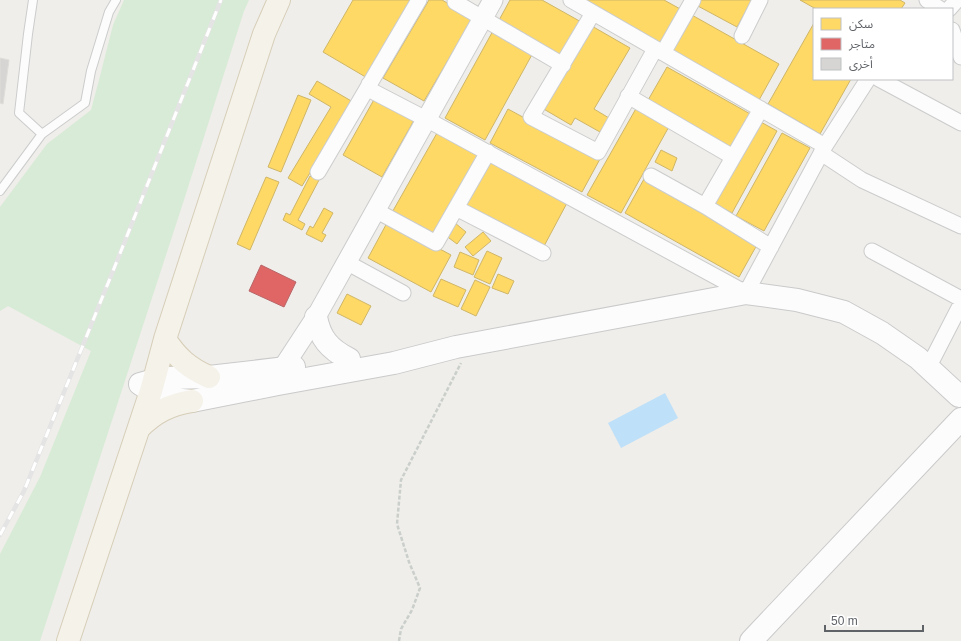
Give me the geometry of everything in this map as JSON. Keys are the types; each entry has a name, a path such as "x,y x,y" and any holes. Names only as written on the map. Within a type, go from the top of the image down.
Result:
{"main road":[{"path":"68,641 139,428 149,385 252,28 263,0"},
{"path":"55,641 149,385 264,34 279,0"},
{"path":"149,385 168,378 280,376 394,363 464,346 746,293 796,300 844,312 882,333 918,358 960,402"},
{"path":"316,317 319,330 326,342 340,355 349,359"},
{"path":"165,339 175,354 188,366 209,377"},
{"path":"139,428 147,419 168,407 280,376 349,359 464,346"},
{"path":"149,385 161,396 172,399 192,401"},
{"path":"751,641 961,420"}],"street":[{"path":"318,172 419,0"},
{"path":"457,0 456,2 563,65"},
{"path":"280,376 316,317 493,0"},
{"path":"571,0 761,109 823,150 862,180 961,226"},
{"path":"742,36 760,0"},
{"path":"927,0 939,8"},
{"path":"950,8 957,0"},
{"path":"593,13 531,117 598,152 628,96 659,51 686,2"},
{"path":"953,33 961,55"},
{"path":"369,84 372,91 488,152 746,293 823,150 867,80"},
{"path":"881,80 961,123"},
{"path":"628,96 733,157"},
{"path":"705,206 761,109"},
{"path":"375,210 436,243 488,152"},
{"path":"651,176 705,206 771,247"},
{"path":"456,208 544,253"},
{"path":"872,252 961,298"},
{"path":"346,262 403,293"},
{"path":"928,368 961,304"}],"lane":[{"path":"34,0 28,34 19,113 42,134"},
{"path":"0,191 42,134 85,103 91,71 109,12 116,0"}],"path":[{"path":"399,641 401,629 412,610 420,588 409,562 397,524 401,480 464,346"}],"green space":[{"path":"124,0 249,0 244,11 40,641 0,641 0,554 40,477 91,351 8,306 0,311 0,207 47,144 91,110 113,25"}],"water":[{"path":"665,393 678,418 621,448 608,423"}],"building: سكن":[{"path":"353,0 414,0 369,79 323,52"},
{"path":"429,0 442,0 473,18 424,101 383,78"},
{"path":"510,0 542,0 583,23 563,59 498,22"},
{"path":"585,0 664,0 682,10 662,44"},
{"path":"699,0 752,0 737,27 696,5"},
{"path":"800,0 900,0 905,3 902,8 814,8"},
{"path":"690,14 779,64 759,100 670,49"},
{"path":"590,25 630,48 594,109 609,118 600,132 575,118 571,125 542,108"},
{"path":"813,25 813,80 850,80 820,134 768,104"},
{"path":"494,29 534,51 485,140 445,118"},
{"path":"667,67 752,115 732,150 647,102"},
{"path":"317,81 353,102 302,186 288,178 331,107 309,94"},
{"path":"298,95 311,100 281,172 268,167"},
{"path":"376,96 417,115 382,177 343,155"},
{"path":"638,105 671,123 621,213 587,195"},
{"path":"508,109 600,159 582,192 490,143"},
{"path":"759,121 777,131 732,213 713,203"},
{"path":"437,133 480,157 433,240 390,216"},
{"path":"782,133 810,148 764,231 736,216"},
{"path":"661,150 677,158 672,171 655,162"},
{"path":"487,161 567,203 543,248 463,206"},
{"path":"310,176 319,180 298,220 305,224 302,230 283,220 286,213 290,215"},
{"path":"266,177 279,182 250,250 237,244"},
{"path":"644,179 758,243 739,277 625,213"},
{"path":"324,208 333,213 322,233 326,235 322,242 306,234 310,226 313,228"},
{"path":"388,221 451,255 431,292 368,258"},
{"path":"455,223 466,232 457,244 445,235"},
{"path":"483,232 491,241 473,256 465,247"},
{"path":"487,251 502,258 490,284 474,277"},
{"path":"460,252 479,260 473,275 454,267"},
{"path":"498,274 514,281 508,294 492,288"},
{"path":"441,279 466,290 458,307 433,296"},
{"path":"475,280 490,287 476,316 461,309"},
{"path":"347,294 371,306 361,325 337,313"}],"building: متاجر":[{"path":"261,265 296,282 284,307 249,291"}],"building: أخرى":[{"path":"0,58 9,60 3,104 0,103"}],"railway":[{"path":"0,535 24,491 221,0"}]}
